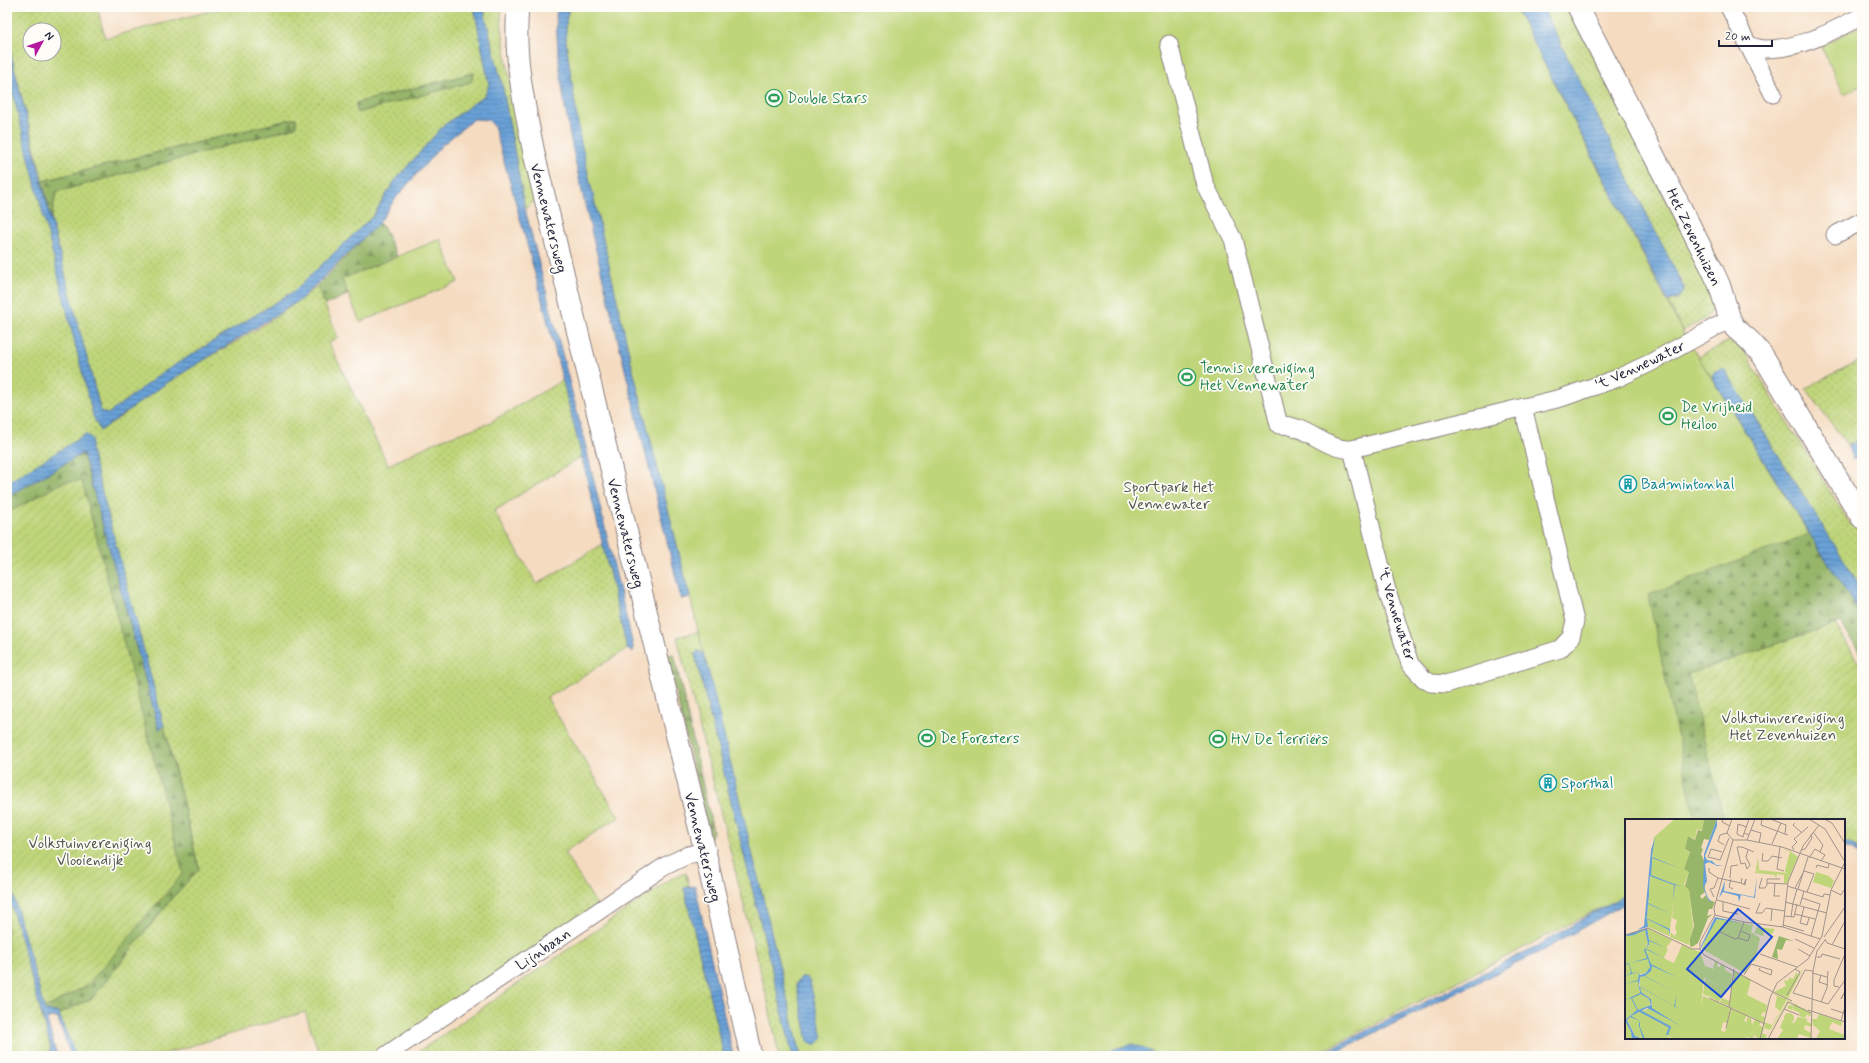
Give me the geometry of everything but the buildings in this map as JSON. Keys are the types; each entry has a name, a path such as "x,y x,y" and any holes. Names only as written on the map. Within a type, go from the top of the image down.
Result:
{"street":[{"name":"Vennewatersweg","path":"518,7 516,45 522,91 535,158 705,851 751,1056"},
{"name":"Het Zevenhuizen","path":"1578,7 1712,269 1719,284 1730,319 1735,328 1750,341 1762,356 1862,518"},
{"path":"1729,7 1773,94"},
{"path":"1748,45 1765,49 1790,47 1835,30 1862,16"},
{"path":"1169,44 1205,185 1233,239 1279,425 1290,426 1346,450 1352,449"},
{"path":"1835,235 1862,221"},
{"name":"'t Vennewater","path":"1523,407 1575,621 1571,637 1560,649 1446,684 1431,683 1424,679 1410,664 1386,587 1352,449 1523,407 1562,398 1618,378 1650,363 1730,319"},
{"name":"Lijnbaan","path":"385,1056 665,866 688,855 705,851"}],"green space":[{"path":"7,7 97,7 105,38 226,7 474,7 489,85 486,95 443,126 394,182 373,216 294,291 159,375 108,414 101,412 51,220 56,192 295,127 296,118 43,181 7,38","holes":["474,73 357,112 356,103"]},
{"path":"483,7 502,7 501,21 507,64 537,198 525,209 503,89"},
{"name":"Sportpark Het Vennewater","path":"569,7 1515,7 1682,331 1809,534 1648,595 1695,819 1625,819 1625,896 1312,1056 801,1056 690,597 632,366 580,138 566,42 566,22"},
{"path":"1542,7 1568,7 1715,299 1714,307 1710,314 1703,320 1682,331 1668,301 1678,299 1684,288"},
{"path":"1862,25 1862,85 1844,94 1821,46"},
{"path":"7,70 100,431 167,383 263,325 300,300 317,286 338,337 329,343 388,465 440,440 487,424 563,380 582,456 494,511 537,584 603,544 627,649 547,698 619,817 564,852 597,905 403,1037 366,1056 320,1056 305,1012 157,1056 76,1056 59,1014 92,998 172,898 199,869 164,726 85,442 7,485"},
{"path":"474,73 471,82 357,113 356,103"},
{"path":"296,118 296,127 56,192 51,220 43,181"},
{"path":"379,223 384,228 397,257 343,279 349,294 325,305 317,286"},
{"path":"440,239 458,282 360,322 342,279"},
{"path":"1729,341 1743,350 1851,525 1854,523 1862,536 1862,589 1725,370 1714,373 1712,378 1698,357"},
{"path":"1862,359 1862,435 1854,443 1847,445 1806,388"},
{"path":"1712,378 1862,617 1862,656 1840,622 1689,674 1724,819 1643,819 1578,412"},
{"path":"83,453 159,729 164,726 199,869 172,898 92,998 59,1014 56,1012 45,1011 44,1009 89,984 64,482 7,513 7,497"},
{"name":"Volkstuinvereniging Vlooiendijk","path":"82,481 183,873 89,984 44,1009 7,872 7,513 64,482"},
{"name":"Volkstuinvereniging Het Zevenhuizen","path":"1835,624 1862,668 1862,855 1854,846 1845,842 1845,819 1724,819 1688,674"},
{"path":"725,626 801,1056 695,654 793,1056 779,1056 768,1002 677,637"},
{"path":"674,654 713,831 710,839 667,655"},
{"path":"686,873 689,887 684,888 724,1056 412,1056 674,877"},
{"name":"Volkstuinvereniging Vlooiendijk","path":"7,890 51,1048 48,1054 42,1056 7,1056"}],"water":[{"path":"474,7 483,7 503,89 525,209 583,435 634,650 632,652 627,649 581,452 548,321 494,126 488,120 474,119 442,145 395,199 379,223 300,300 165,384 100,431 93,416 7,70 7,38 51,220 101,412 108,414 159,375 294,291 373,216 394,182 443,126 485,95 489,85"},
{"path":"558,7 569,7 566,22 566,42 580,138 632,366 690,597 681,599 572,148 561,81 556,14"},
{"path":"1515,7 1542,7 1684,288 1682,294 1678,297 1668,301"},
{"path":"1721,369 1725,370 1862,589 1862,617 1712,378 1714,373"},
{"path":"86,434 92,439 91,450 164,726 159,729 83,453 7,497 7,483"},
{"path":"1862,435 1862,454 1853,460 1847,445 1854,443"},
{"path":"698,651 703,653 708,669 801,1056 793,1056 695,654"},
{"path":"1845,842 1851,843 1857,847 1861,853 1862,860 1854,849 1845,846"},
{"path":"7,872 45,1011 56,1012 59,1014 76,1056 71,1056 58,1019 54,1017 48,1018 47,1020 57,1056 42,1056 48,1054 51,1048 7,890"},
{"path":"695,886 733,1056 724,1056 684,888"},
{"path":"1625,895 1625,904 1540,952 1328,1056 1316,1056 1535,947"},
{"path":"806,977 810,982 823,1038 817,1044 813,1044 808,1041 796,983 801,978"},
{"path":"1133,1044 1161,1056 1087,1056"}],"place":[{"name":"Double Stars","path":"774,98"},
{"name":"Tennis vereniging Het Vennewater","path":"1187,377"},
{"name":"De Vrijheid Heiloo","path":"1668,416"},
{"name":"Badmintonhal","path":"1628,484"},
{"name":"De Foresters","path":"927,738"},
{"name":"HV De Terriërs","path":"1218,739"},
{"name":"Sporthal","path":"1548,783"}]}
